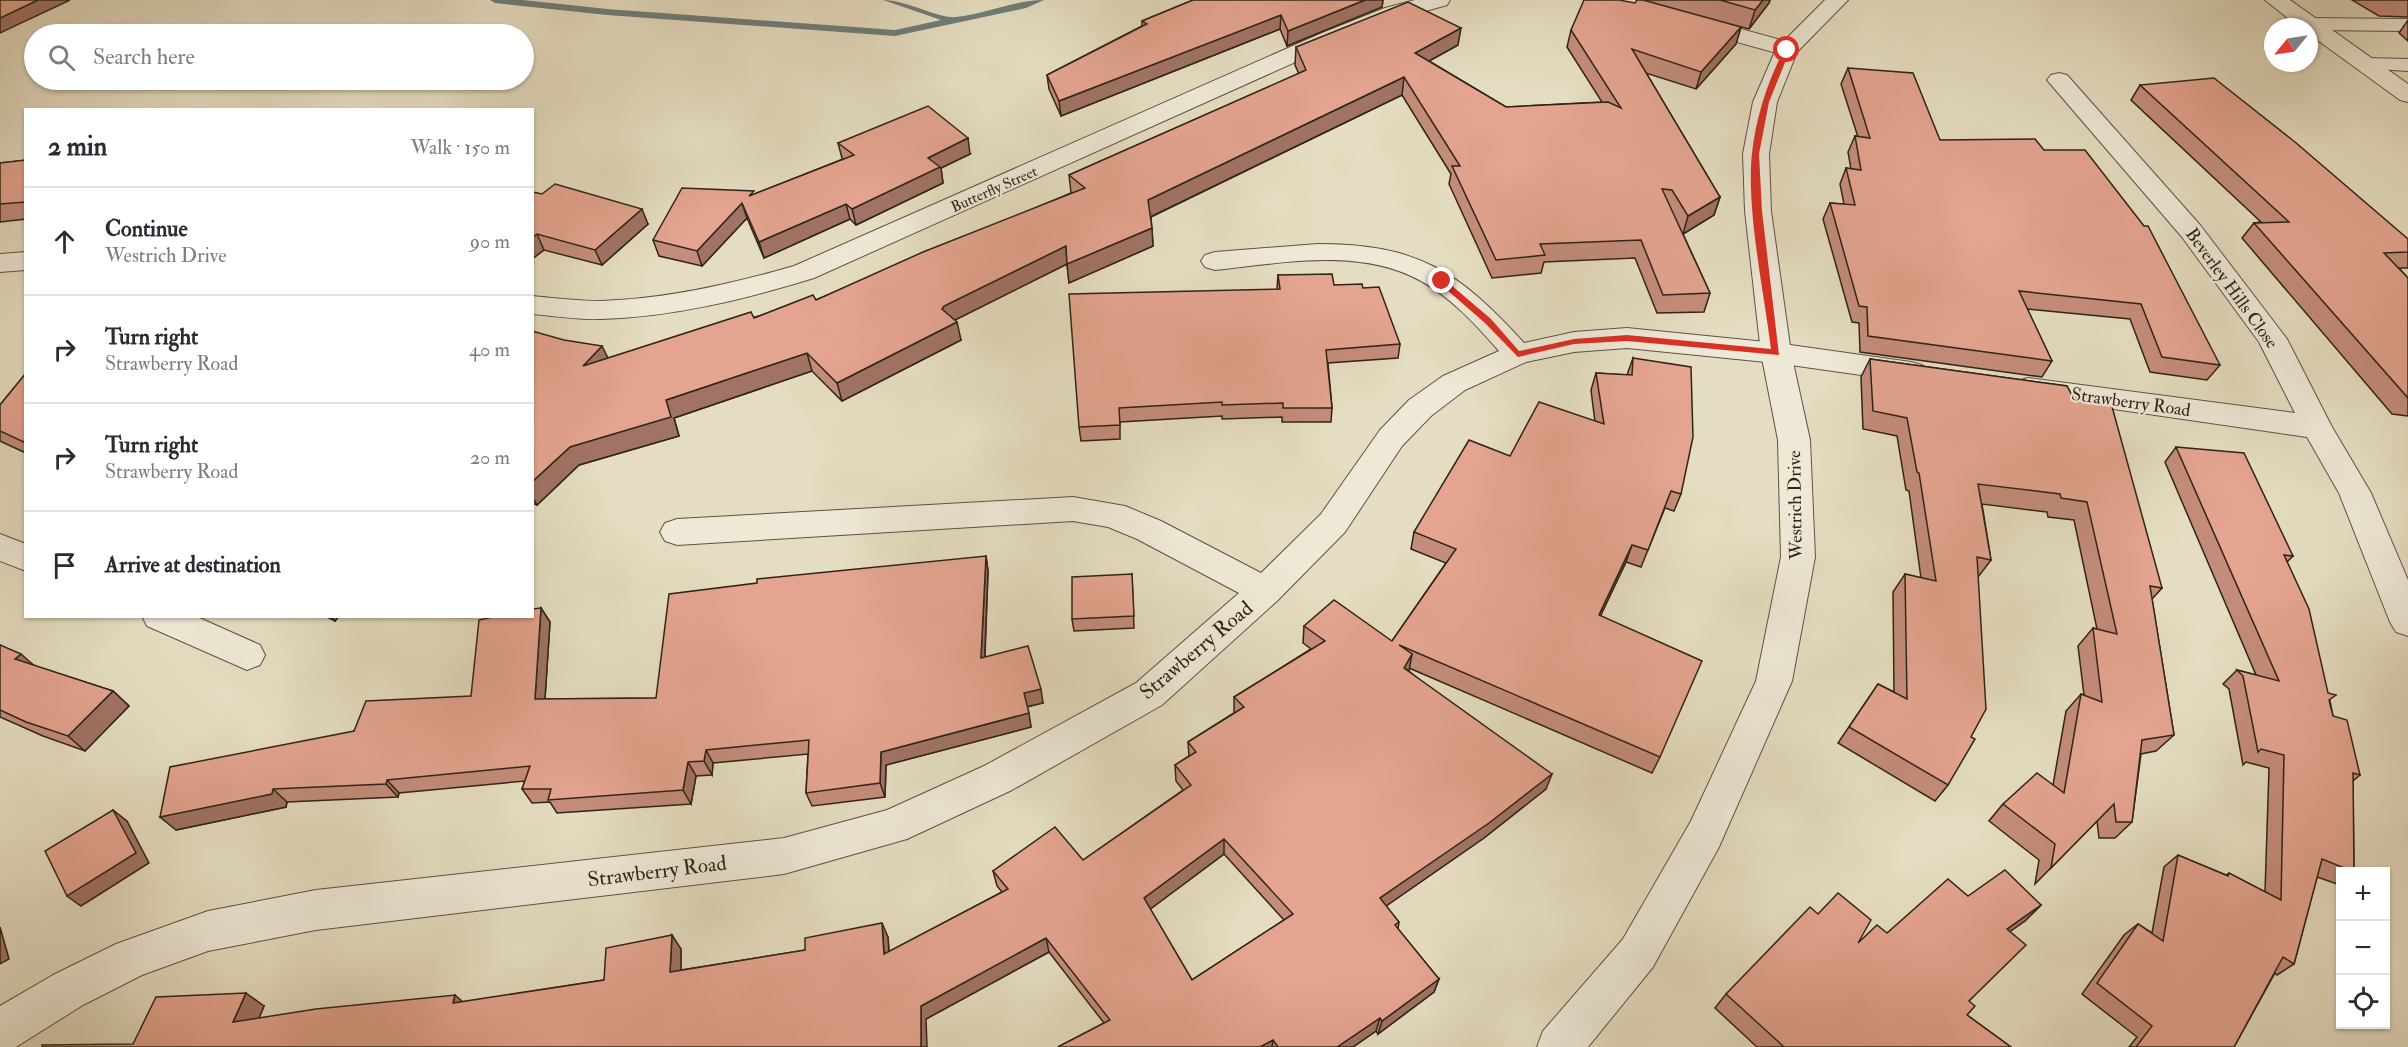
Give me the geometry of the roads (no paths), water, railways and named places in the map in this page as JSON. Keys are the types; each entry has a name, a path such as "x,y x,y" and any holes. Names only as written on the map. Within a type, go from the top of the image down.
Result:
{"street":[{"name":"Butterfly Street","path":"534,305 599,310 674,304 753,287 804,272 1330,38 1393,13 1440,0"},
{"path":"1613,0 1787,50"},
{"name":"Westrich Drive","path":"1559,1047 1638,953 1705,834 1774,681 1798,557 1794,440 1776,353 1758,211 1756,154 1766,102 1787,50 1837,0"},
{"path":"2276,0 2303,18"},
{"path":"2318,28 2408,95"},
{"name":"Beverley Hills Close","path":"2059,80 2191,231 2272,339 2317,428 2355,493 2408,622"},
{"path":"1215,261 1331,252 1385,258 1404,263 1442,281 1488,321 1518,354"},
{"path":"0,263 24,261"},
{"name":"Strawberry Road","path":"0,1031 68,990 121,964 208,931 316,910 784,856 893,826 998,778 1149,694 1265,591 1333,523 1391,438 1420,408 1454,383 1518,354 1574,342 1627,338 1776,353 1938,375"},
{"name":"Strawberry Road","path":"1997,383 2317,428"},
{"name":"Strawberry Road","path":"677,532 1073,509 1113,515 1149,530 1265,591"},
{"path":"0,547 24,557"},
{"path":"164,618 247,655"}],"lane":[{"path":"2318,24 2408,26"},
{"path":"2367,64 2408,65"}],"waterway":[{"path":"495,0 607,12 895,33 1026,5 1039,0"},
{"path":"888,0 951,20"}]}
